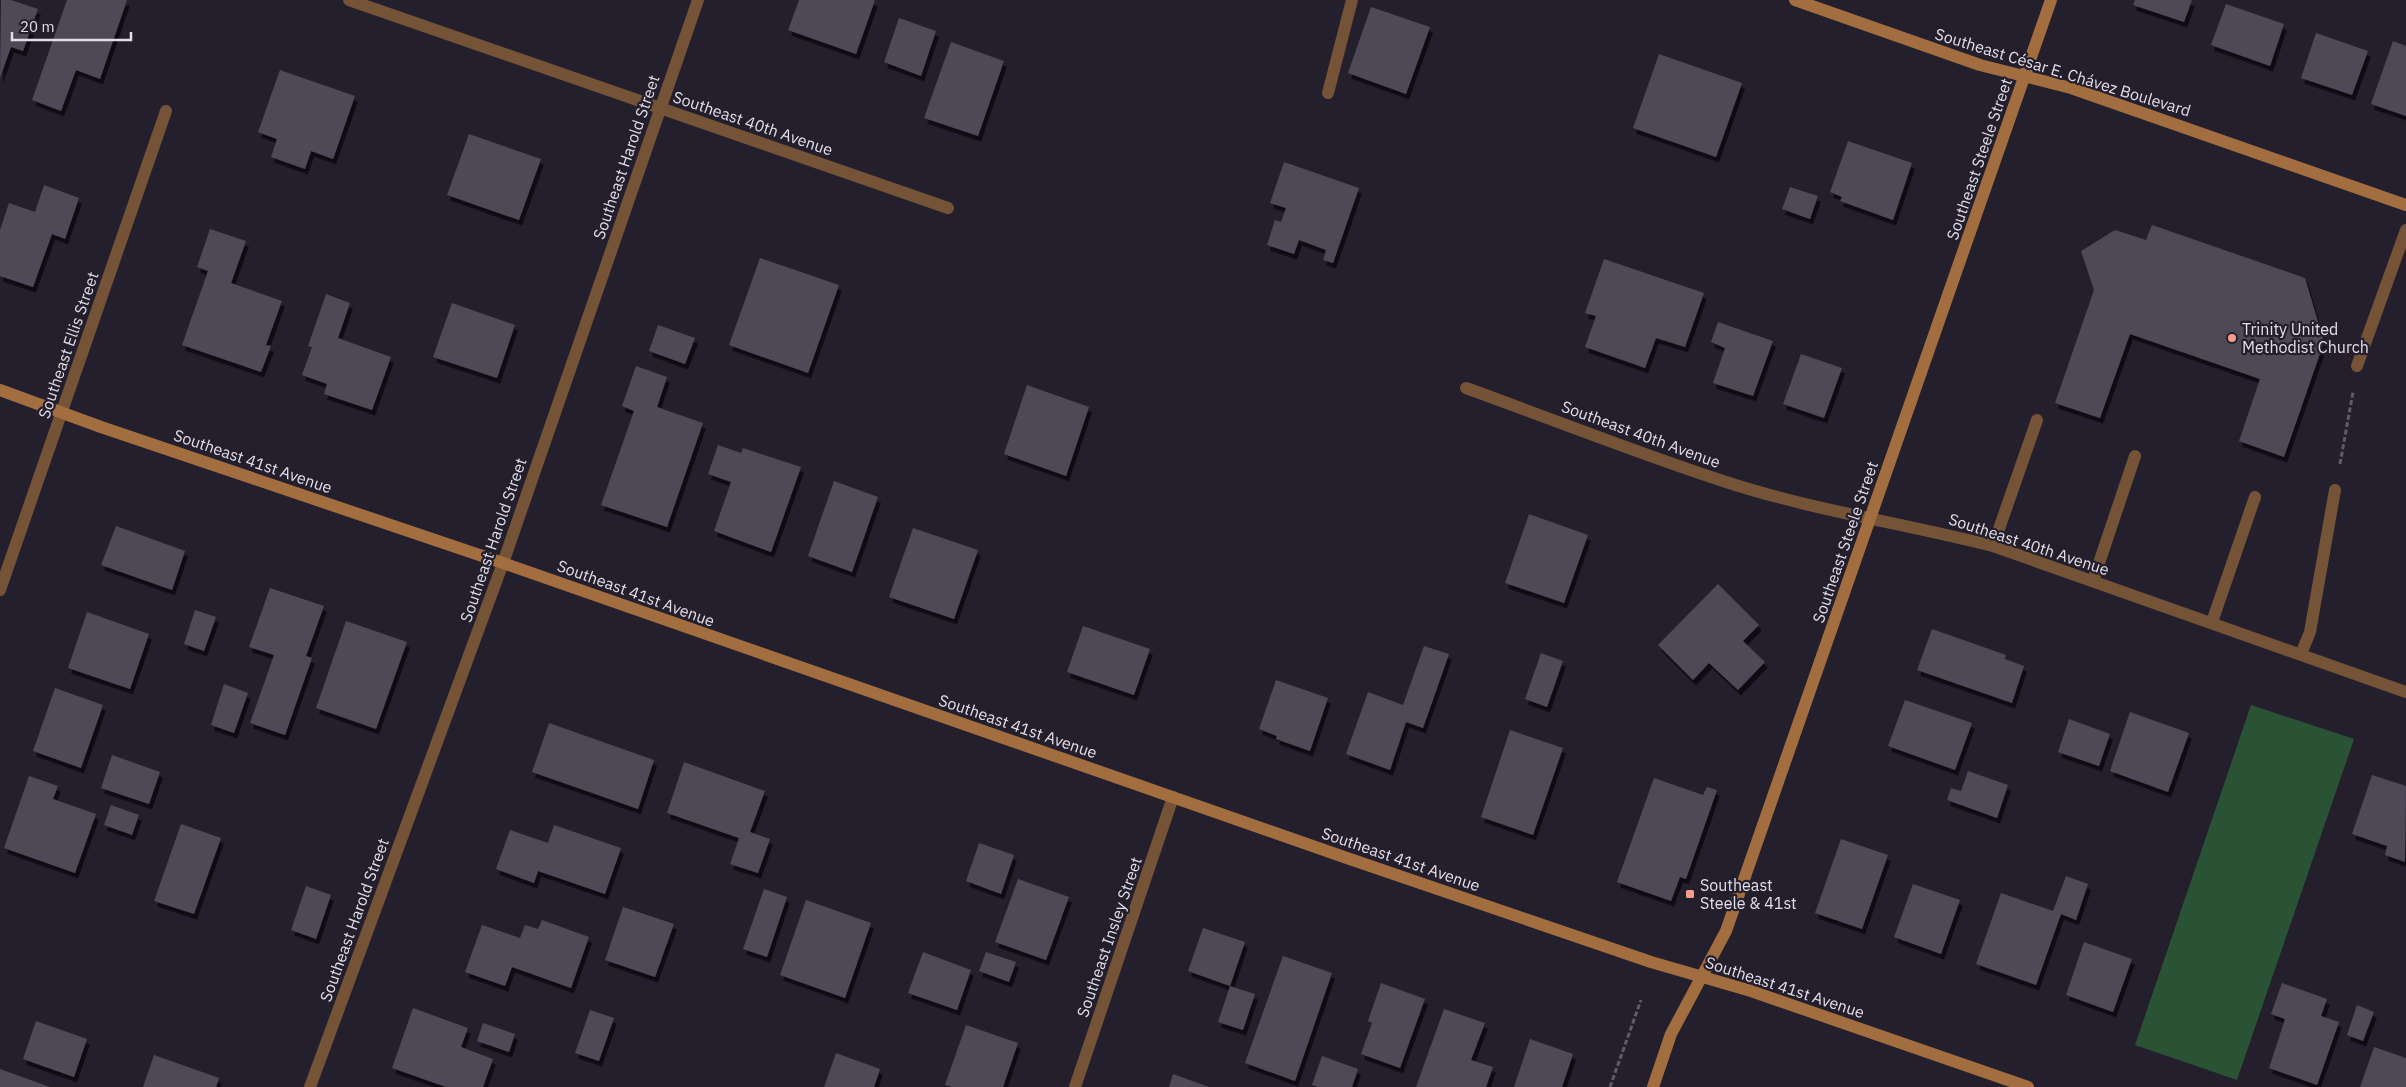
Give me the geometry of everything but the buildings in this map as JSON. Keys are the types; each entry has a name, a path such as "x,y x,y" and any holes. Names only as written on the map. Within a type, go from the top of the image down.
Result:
{"street":[{"name":"Southeast 40th Avenue","path":"349,0 948,208"},
{"name":"Southeast Harold Street","path":"310,1087 503,563 698,0"},
{"path":"1328,93 1352,0"},
{"name":"Southeast César E. Chávez Boulevard","path":"1795,0 1980,65 2071,88 2406,205"},
{"name":"Southeast Steele Street","path":"1653,1087 1671,1034 1726,931 2051,0"},
{"name":"Southeast Ellis Street","path":"0,590 166,111"},
{"path":"2357,366 2406,230"},
{"name":"Southeast 40th Avenue","path":"1466,388 1724,482 1818,508 1993,546 2406,692"},
{"name":"Southeast 41st Avenue","path":"0,390 62,413 503,563 1173,798 1651,962 1761,994 2028,1087"},
{"path":"1993,546 2037,420"},
{"path":"2094,581 2135,456"},
{"path":"2301,654 2310,632 2335,490"},
{"path":"2212,622 2254,497"},
{"name":"Southeast Insley Street","path":"1075,1087 1173,798"}],"path":[{"path":"2335,490 2357,366"},
{"path":"1610,1087 1641,1000"}],"green space":[{"path":"2251,705 2354,739 2237,1080 2135,1045"}],"place":[{"name":"Trinity United Methodist Church","path":"2232,338"},
{"name":"Southeast Steele & 41st","path":"1690,894"}]}
